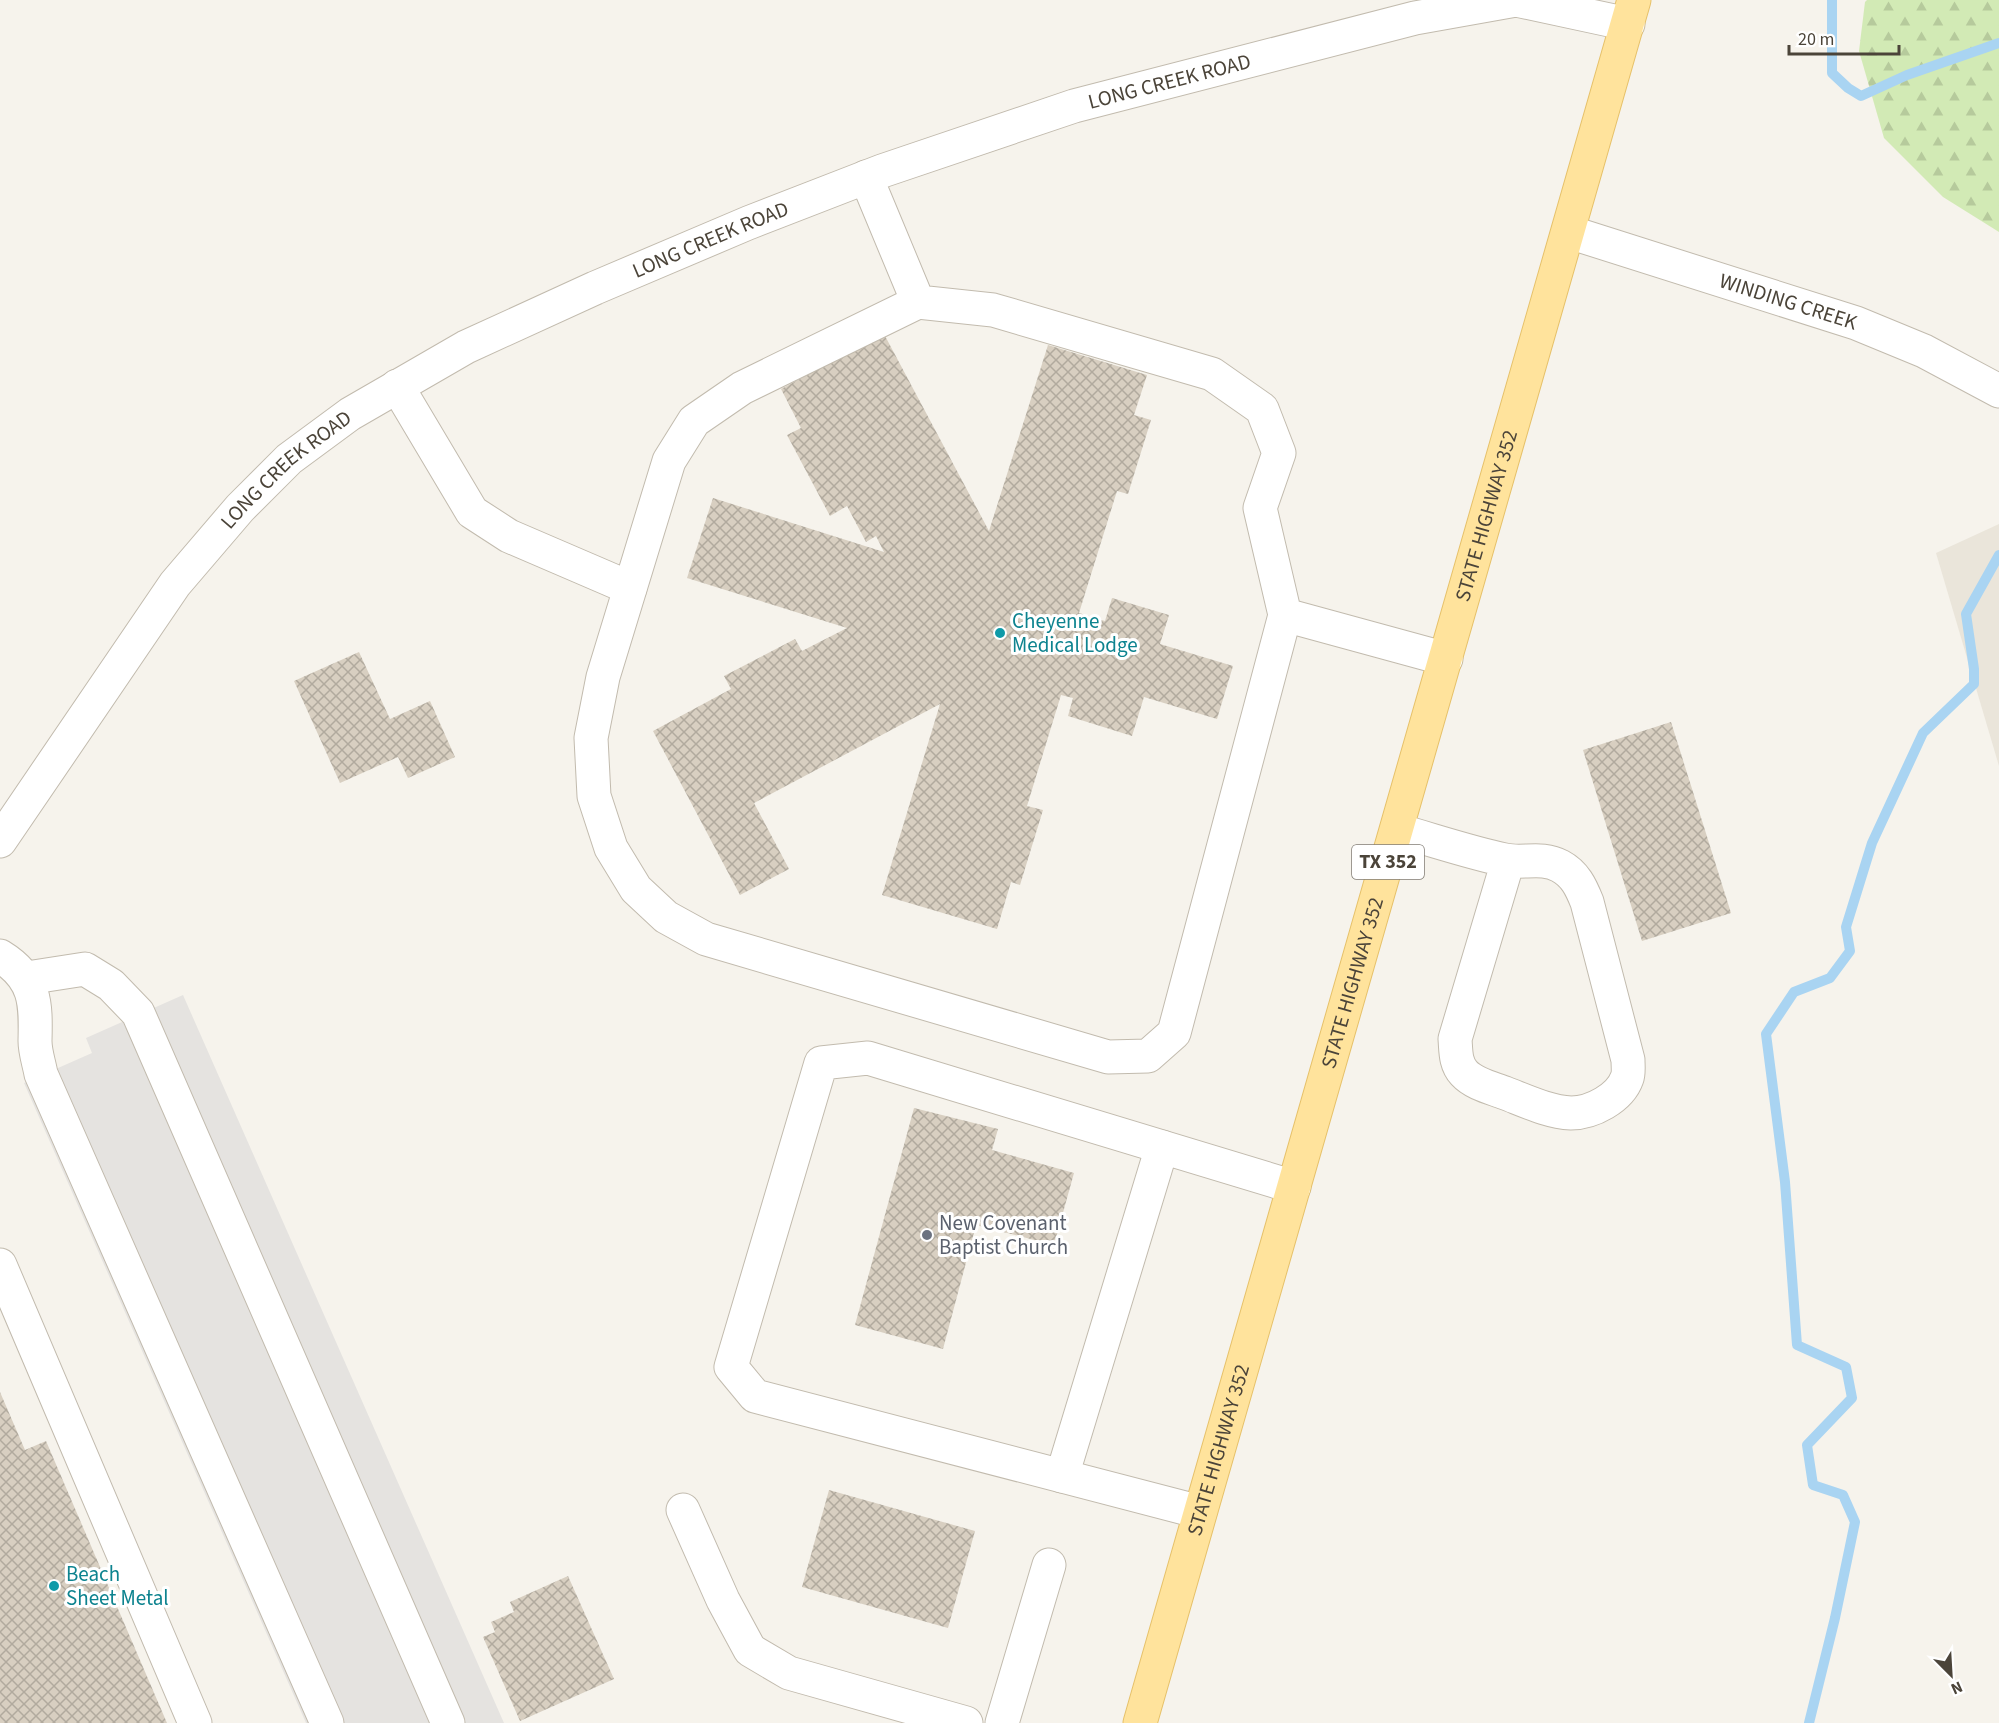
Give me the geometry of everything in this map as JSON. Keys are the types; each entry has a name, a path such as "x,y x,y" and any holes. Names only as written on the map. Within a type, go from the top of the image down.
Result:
{"main road":[{"name":"STATE HIGHWAY 352","path":"1140,1723 1631,12"}],"street":[{"name":"LONG CREEK ROAD","path":"0,841 176,584 240,508 289,459 350,414 466,348 595,288 748,223 866,177 1074,106 1415,18 1516,0 1631,12"},
{"path":"866,177 918,302"},
{"name":"WINDING CREEK","path":"1569,232 1856,323 1924,351 1999,391"},
{"path":"918,302 993,310 1212,374 1262,409 1279,453 1260,508 1285,615 1173,1033 1148,1056 1108,1057 706,939 666,917 636,890 611,848 594,796 591,738 603,677 630,588 669,461 694,422 742,388 918,302"},
{"path":"397,386 472,512 509,536 630,588"},
{"path":"1285,615 1446,659"},
{"path":"1397,830 1508,861 1541,860 1558,865 1570,872 1579,884 1587,902 1628,1060 1628,1076 1622,1089 1609,1100 1591,1110 1572,1113 1534,1105 1478,1083 1464,1074 1457,1061 1455,1039 1508,861"},
{"path":"0,956 9,961 27,978 34,1000 37,1024 35,1043 41,1074 327,1723"},
{"path":"27,978 85,969 111,985 138,1013 448,1723"},
{"path":"1200,1512 755,1396 731,1367 821,1064 868,1058 1294,1187"},
{"path":"1062,1476 1162,1147"},
{"path":"0,1266 195,1723"},
{"path":"683,1510 723,1600 750,1650 789,1673 966,1723"},
{"path":"1002,1723 1048,1565"}],"shaded area":[{"path":"1999,524 1999,766 1936,553"},
{"path":"183,995 504,1723 306,1723 24,1083 92,1053 86,1038"}],"green space":[{"path":"1867,0 1999,0 1999,232 1943,197 1884,138 1859,51"}],"building":[{"name":"Cheyenne Medical Lodge","path":"884,334 989,531 1048,345 1147,375 1134,415 1151,420 1128,494 1117,491 1079,613 1105,621 1112,598 1169,615 1160,644 1233,666 1217,719 1144,697 1132,736 1068,716 1073,698 1061,695 1027,806 1043,810 1020,885 1011,882 997,929 882,895 940,704 754,803 789,869 740,895 653,731 731,689 724,676 795,639 802,651 847,628 687,578 713,498 884,552 876,536 866,542 847,506 830,516 787,435 801,428 781,389"},
{"path":"359,652 390,719 430,701 455,757 408,778 398,757 340,783 294,681"},
{"path":"1671,722 1731,913 1642,941 1583,750"},
{"name":"New Covenant Baptist Church","path":"914,1108 998,1129 992,1150 1074,1173 1054,1245 976,1225 943,1349 855,1325"},
{"name":"Beach Sheet Metal","path":"0,1392 25,1450 46,1441 167,1723 0,1723"},
{"path":"829,1490 975,1531 948,1628 802,1587"},
{"path":"568,1576 614,1679 520,1721 483,1637 495,1632 491,1622 514,1612 510,1602"}],"waterway":[{"path":"1832,0 1832,73 1848,88 1861,96 1907,75 1999,43"},
{"path":"1809,1723 1835,1618 1855,1522 1843,1495 1813,1485 1807,1445 1852,1398 1846,1367 1797,1345 1785,1182 1766,1034 1794,992 1830,978 1850,951 1846,927 1872,843 1923,733 1974,684 1966,614 1999,555"}],"place":[{"name":"Cheyenne Medical Lodge","path":"1000,633"},
{"name":"New Covenant Baptist Church","path":"927,1235"},
{"name":"Beach Sheet Metal","path":"54,1586"}]}
